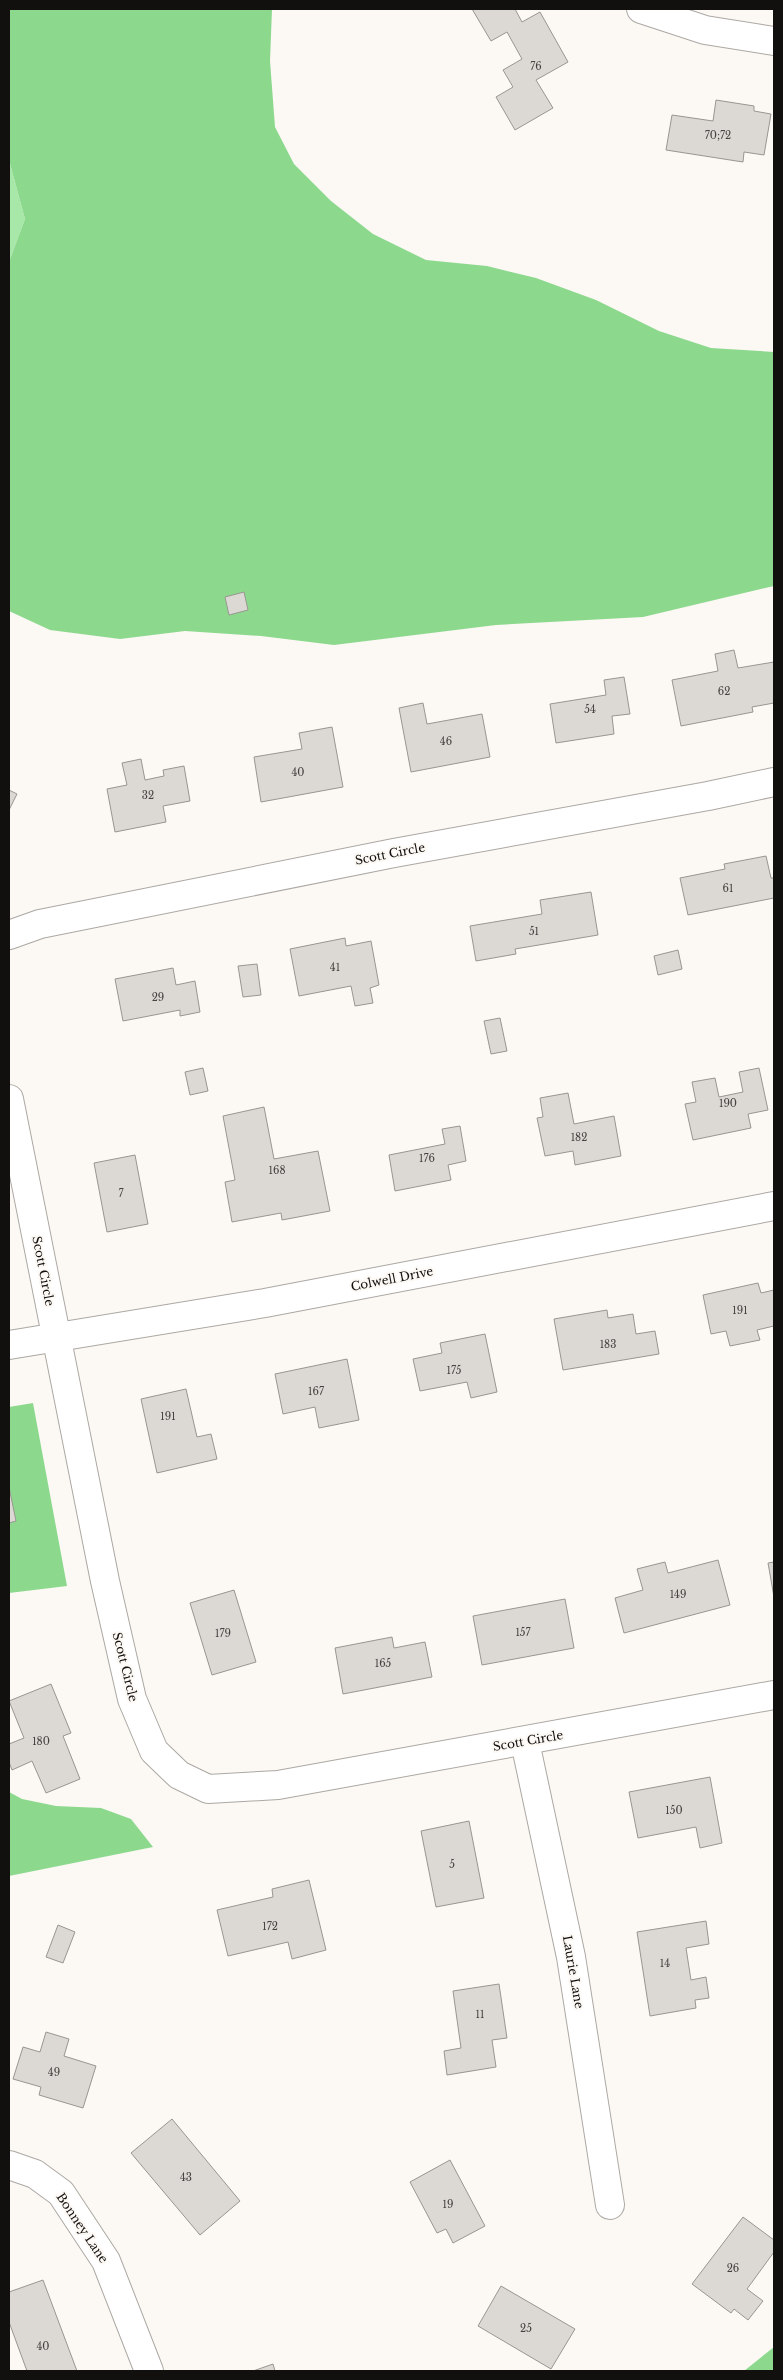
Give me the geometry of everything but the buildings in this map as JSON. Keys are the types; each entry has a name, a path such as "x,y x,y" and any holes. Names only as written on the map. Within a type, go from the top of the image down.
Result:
{"street":[{"path":"641,9 705,30 774,41"},
{"name":"Scott Circle","path":"9,936 40,924 394,853 708,796 774,782"},
{"name":"Scott Circle","path":"9,1099 104,1581 132,1699 154,1751 179,1775 208,1789 278,1785 524,1742 774,1695"},
{"name":"Colwell Drive","path":"9,1345 265,1303 774,1206"},
{"name":"Laurie Lane","path":"524,1742 571,1957 610,2204"},
{"name":"Bonney Lane","path":"9,2165 35,2174 61,2193 106,2261 149,2371"}],"green space":[{"path":"9,9 272,9 270,61 275,127 294,164 331,201 373,234 426,260 487,266 536,278 596,300 659,331 711,348 774,352 774,586 643,617 496,625 334,645 261,636 185,631 120,639 50,630 9,611 9,262 25,219 9,160"},
{"path":"9,160 25,219 9,262"},
{"path":"33,1403 67,1586 9,1593 9,1407"},
{"path":"9,1792 22,1799 56,1806 101,1808 131,1819 153,1847 9,1876"},
{"path":"774,2347 774,2371 744,2371"}]}
